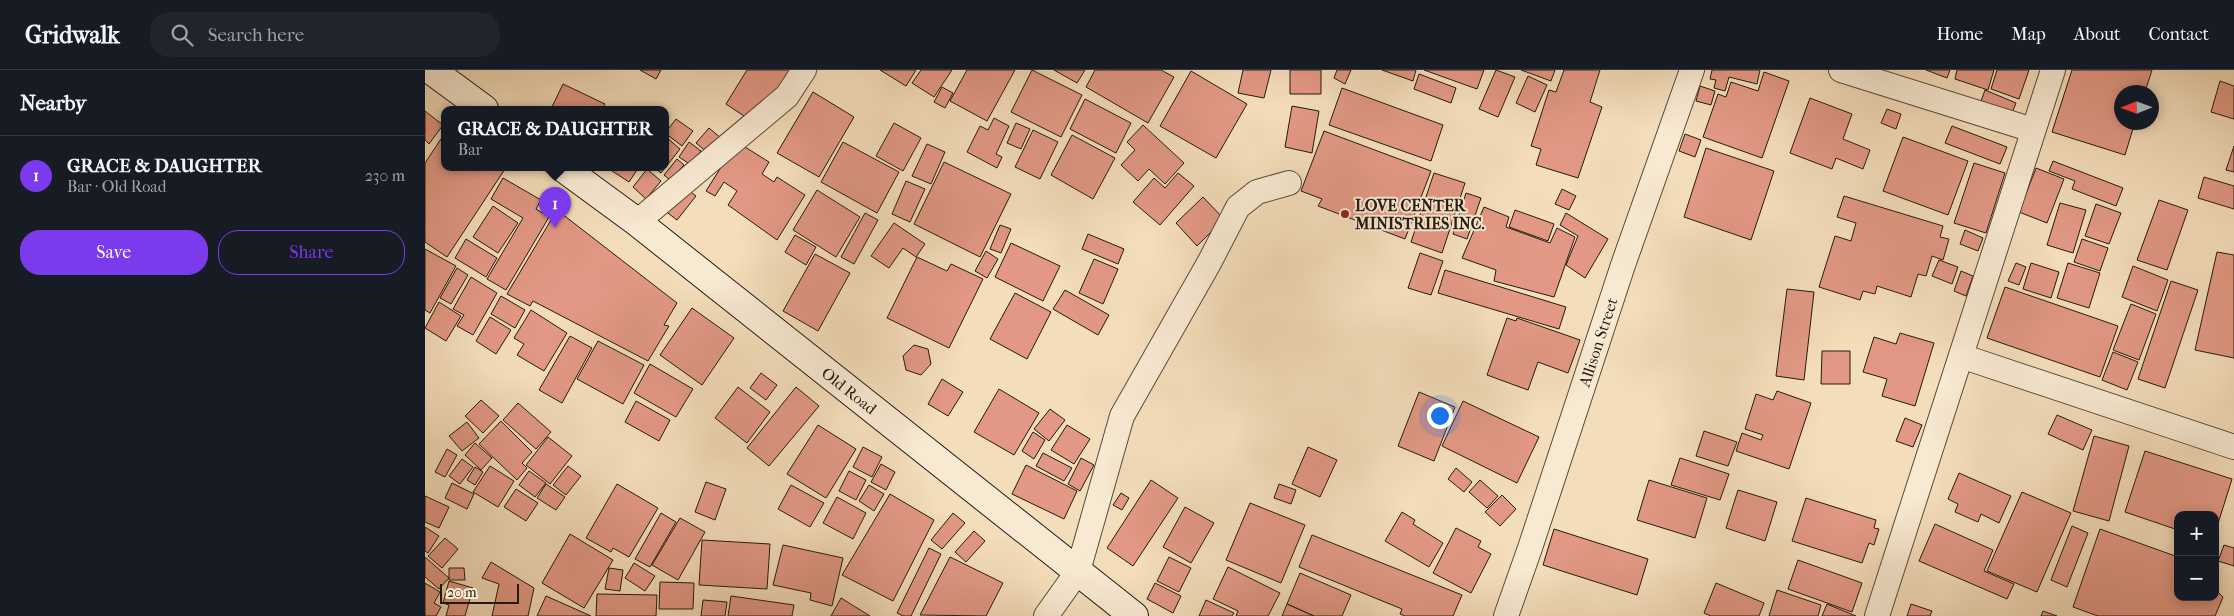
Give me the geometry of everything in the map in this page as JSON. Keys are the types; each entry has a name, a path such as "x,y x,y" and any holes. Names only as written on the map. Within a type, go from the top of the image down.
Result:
{"street":[{"path":"431,70 480,106"},
{"path":"637,222 787,96 804,70"},
{"name":"Allison Street","path":"1506,616 1531,548 1623,265 1692,70"},
{"path":"1841,70 2033,130"},
{"path":"1877,616 2053,70"},
{"name":"Old Road","path":"567,171 637,222 1134,616"},
{"path":"1046,616 1078,571 1123,416 1209,263 1238,207 1257,192 1289,182"},
{"path":"1961,356 2234,447"}],"building":[{"path":"640,70 661,70 656,79"},
{"path":"747,70 793,70 779,93 750,120 726,104"},
{"path":"880,70 916,70 906,86"},
{"path":"921,70 952,70 934,97 912,83"},
{"path":"967,70 1015,70 987,121 950,101"},
{"path":"1032,70 1082,95 1061,137 1011,112"},
{"path":"1054,70 1085,70 1077,83"},
{"path":"1095,70 1161,70 1174,77 1148,123 1086,87"},
{"path":"1243,70 1271,70 1264,98 1238,93"},
{"path":"1290,70 1321,70 1321,94 1290,94"},
{"path":"1337,70 1351,70 1345,84 1334,78"},
{"path":"1382,70 1416,70 1413,81"},
{"path":"1424,70 1484,70 1477,89"},
{"path":"1496,70 1515,77 1498,117 1479,109"},
{"path":"1521,70 1555,70 1551,81"},
{"path":"1564,70 1600,70 1590,102 1602,107 1578,178 1536,165 1541,149 1531,146 1549,90 1556,92"},
{"path":"1712,70 1760,70 1757,84 1729,77 1725,91 1714,88 1716,80 1710,79"},
{"path":"1926,70 1950,70 1947,78"},
{"path":"1957,70 1994,70 1988,90 1955,79"},
{"path":"1997,70 2029,70 2019,99 1991,89"},
{"path":"2072,70 2152,70 2147,85 2114,85 2114,130 2133,130 2125,155 2052,132"},
{"path":"1191,71 1247,104 1216,158 1160,126"},
{"path":"1764,72 1789,81 1762,158 1703,137 1718,94 1726,97 1731,82 1758,91"},
{"path":"1419,74 1456,88 1451,103 1414,89"},
{"path":"1528,76 1547,85 1535,112 1516,103"},
{"path":"2220,81 2234,86 2234,119 2211,112"},
{"path":"563,84 605,104 604,106 552,106"},
{"path":"1700,86 1715,91 1711,105 1696,101"},
{"path":"942,87 953,93 945,108 934,102"},
{"path":"1342,88 1443,125 1431,161 1329,125"},
{"path":"1985,90 2016,103 2012,113 1981,101"},
{"path":"813,92 854,117 819,177 777,153"},
{"path":"1810,98 1852,114 1843,139 1870,150 1863,169 1836,158 1832,169 1790,153"},
{"path":"1085,99 1131,123 1116,153 1070,129"},
{"path":"1292,106 1319,111 1312,153 1285,147"},
{"path":"1887,109 1901,114 1896,129 1881,123"},
{"path":"425,111 441,123 441,128 429,144 425,140"},
{"path":"994,118 1009,126 996,154 1002,157 997,168 967,152 980,126 988,130"},
{"path":"676,119 693,131 682,146 669,136 669,128"},
{"path":"894,123 921,138 903,171 876,156"},
{"path":"1016,123 1030,129 1021,149 1007,143"},
{"path":"1143,125 1184,163 1165,184 1149,169 1138,181 1121,165 1135,150 1127,142"},
{"path":"1952,126 2007,147 2000,164 1945,143"},
{"path":"709,128 722,139 709,154 696,143"},
{"path":"1033,130 1058,142 1040,179 1015,167"},
{"path":"1324,131 1431,171 1405,239 1318,206 1322,199 1301,191"},
{"path":"1685,134 1701,140 1695,157 1679,151"},
{"path":"1072,135 1115,158 1093,199 1051,175"},
{"path":"1903,137 1968,161 1948,215 1883,191"},
{"path":"441,139 441,171 504,171 447,257 425,242 425,163"},
{"path":"669,139 680,149 669,163"},
{"path":"689,142 701,151 691,165 679,157"},
{"path":"737,142 769,162 762,174 774,182 777,177 805,195 777,240 728,205 737,191 724,182 715,196 706,191"},
{"path":"843,142 899,172 877,213 821,182"},
{"path":"927,144 945,152 931,184 912,176"},
{"path":"2234,146 2234,172 2226,170"},
{"path":"1706,148 1774,171 1751,240 1684,217"},
{"path":"677,159 684,165 670,180 664,175"},
{"path":"2053,161 2123,188 2116,206 2072,189 2075,181 2049,171"},
{"path":"944,162 1011,194 980,257 914,224"},
{"path":"1974,163 2005,173 1986,233 1954,223"},
{"path":"2036,168 2064,179 2047,223 2019,212"},
{"path":"612,171 636,171 629,182"},
{"path":"645,171 649,171 661,181 646,199 633,187"},
{"path":"1178,173 1194,186 1160,225 1133,202 1154,178 1165,188"},
{"path":"1434,173 1465,183 1442,253 1411,242"},
{"path":"2204,177 2234,186 2234,209 2198,198"},
{"path":"503,178 541,200 536,209 549,217 506,290 487,279 523,218 491,199"},
{"path":"906,181 925,189 910,222 892,214"},
{"path":"683,186 696,196 677,220 664,210"},
{"path":"1562,189 1576,196 1569,210 1555,204"},
{"path":"817,190 860,217 836,257 793,230"},
{"path":"1466,193 1481,198 1467,239 1453,234"},
{"path":"1844,196 1943,226 1940,237 1949,239 1943,260 1932,256 1926,276 1918,274 1911,297 1877,286 1875,294 1863,291 1860,300 1819,287 1835,236 1851,241 1856,223 1837,217"},
{"path":"1203,197 1224,219 1197,246 1176,223"},
{"path":"2159,200 2188,210 2167,270 2137,260"},
{"path":"2060,203 2086,210 2073,253 2047,245"},
{"path":"2096,204 2121,213 2109,244 2085,236"},
{"path":"493,206 518,223 498,253 473,237"},
{"path":"1484,207 1509,217 1506,227 1550,243 1557,228 1575,237 1554,297 1494,281 1496,270 1462,258"},
{"path":"557,210 677,303 664,325 669,326 648,361 533,301 530,306 507,294"},
{"path":"1515,210 1554,224 1548,241 1509,227"},
{"path":"865,213 878,220 854,264 841,257"},
{"path":"1566,213 1608,239 1585,278 1566,265 1578,236 1560,225"},
{"path":"894,223 925,244 916,257 903,248 889,268 871,256"},
{"path":"1000,225 1011,229 1001,253 990,249"},
{"path":"1965,230 1983,238 1978,251 1960,244"},
{"path":"1088,234 1124,249 1118,264 1082,249"},
{"path":"795,235 816,247 806,265 785,252"},
{"path":"466,239 497,258 486,277 455,258"},
{"path":"2082,239 2108,248 2100,271 2074,262"},
{"path":"1011,243 1060,266 1043,301 995,277"},
{"path":"425,249 456,266 430,313 425,310"},
{"path":"986,251 998,259 987,278 975,271"},
{"path":"2217,252 2234,255 2234,358 2195,350"},
{"path":"1420,253 1443,261 1431,295 1408,288"},
{"path":"815,254 850,273 818,331 783,311"},
{"path":"917,257 947,271 951,264 983,279 949,348 887,318"},
{"path":"1094,259 1118,269 1103,304 1079,293"},
{"path":"1939,260 1958,267 1952,284 1932,276"},
{"path":"2016,263 2026,267 2019,285 2008,281"},
{"path":"2031,263 2059,272 2051,298 2023,289"},
{"path":"2068,263 2100,273 2089,308 2057,298"},
{"path":"2133,266 2168,280 2157,311 2122,297"},
{"path":"457,268 468,275 451,304 440,298"},
{"path":"1445,270 1566,307 1559,329 1438,293"},
{"path":"1961,271 1973,276 1966,296 1954,291"},
{"path":"471,277 497,293 473,335 457,326 464,315 453,309"},
{"path":"2171,281 2198,290 2165,388 2138,379"},
{"path":"2005,287 2118,326 2100,377 1987,338"},
{"path":"1787,289 1814,292 1804,380 1776,376"},
{"path":"1065,290 1109,315 1098,335 1053,309"},
{"path":"1015,293 1051,312 1027,359 990,339"},
{"path":"501,296 525,310 515,328 491,314"},
{"path":"439,302 461,316 446,341 425,328"},
{"path":"2131,304 2156,314 2139,360 2113,350"},
{"path":"692,308 734,338 702,385 660,355"},
{"path":"531,310 567,333 544,371 517,355 524,344 514,338"},
{"path":"490,317 511,330 496,354 476,341"},
{"path":"1507,318 1516,321 1517,318 1580,340 1568,373 1538,362 1528,390 1487,375"},
{"path":"1900,333 1934,343 1915,406 1882,396 1887,379 1863,372 1874,337 1896,344"},
{"path":"570,336 592,348 562,403 539,390"},
{"path":"598,341 644,365 623,404 577,379"},
{"path":"914,345 928,349 931,364 921,375 906,370 903,356"},
{"path":"1822,351 1850,351 1850,384 1821,384"},
{"path":"2113,352 2138,362 2127,390 2102,380"},
{"path":"650,364 693,389 676,417 634,393"},
{"path":"761,373 777,385 766,400 750,388"},
{"path":"942,379 963,392 948,416 928,404"},
{"path":"738,387 770,412 747,443 715,418"},
{"path":"796,387 819,406 769,466 747,448"},
{"path":"999,389 1039,413 1014,455 974,432"},
{"path":"1777,391 1811,403 1789,469 1736,451 1742,433 1761,440 1763,435 1745,429 1756,394 1773,400"},
{"path":"1419,392 1455,407 1434,461 1398,446"},
{"path":"481,400 499,416 483,433 465,416"},
{"path":"636,401 670,420 659,441 625,422"},
{"path":"1463,401 1539,437 1517,483 1442,446"},
{"path":"518,403 551,432 536,449 503,420"},
{"path":"1050,409 1065,420 1049,441 1034,429"},
{"path":"2057,415 2092,430 2083,450 2048,434"},
{"path":"1905,418 1922,425 1913,447 1896,441"},
{"path":"501,421 532,452 522,463 527,468 517,480 479,444"},
{"path":"467,422 479,438 462,451 449,436"},
{"path":"818,425 856,449 826,498 787,474"},
{"path":"1067,425 1090,439 1074,464 1051,450"},
{"path":"1704,431 1737,442 1728,466 1696,456"},
{"path":"1033,432 1045,440 1034,459 1022,451"},
{"path":"2094,436 2129,446 2109,521 2073,511"},
{"path":"548,437 572,456 550,484 526,465"},
{"path":"475,443 492,458 481,470 465,455"},
{"path":"863,447 882,457 872,477 853,467"},
{"path":"1308,447 1337,460 1320,497 1292,484"},
{"path":"447,449 457,455 445,477 435,472"},
{"path":"2145,451 2232,479 2219,520 2219,511 2174,511 2174,529 2125,512"},
{"path":"1043,453 1072,468 1064,481 1036,466"},
{"path":"1081,458 1094,465 1080,491 1068,484"},
{"path":"1680,458 1729,474 1720,500 1671,485"},
{"path":"462,459 473,467 460,484 449,476"},
{"path":"881,464 895,472 886,490 871,482"},
{"path":"1026,465 1077,491 1064,519 1012,494"},
{"path":"490,466 514,481 498,507 473,492"},
{"path":"568,466 581,476 566,495 553,485"},
{"path":"475,467 483,472 475,485 467,480"},
{"path":"1456,468 1472,482 1464,492 1448,479"},
{"path":"529,471 546,483 535,497 519,485"},
{"path":"849,471 866,480 856,500 839,491"},
{"path":"1959,473 2011,496 1999,523 1981,514 1978,522 1955,512 1958,504 1948,499"},
{"path":"1151,480 1178,498 1133,566 1107,548"},
{"path":"1480,480 1498,496 1487,508 1469,492"},
{"path":"1649,480 1707,498 1695,538 1637,520"},
{"path":"706,482 726,489 715,520 695,512"},
{"path":"452,483 474,494 467,509 445,498"},
{"path":"546,484 565,497 556,510 537,498"},
{"path":"617,484 658,508 629,557 613,548 611,552 586,538"},
{"path":"1279,484 1296,490 1291,504 1274,498"},
{"path":"791,485 824,503 810,527 778,509"},
{"path":"869,485 884,494 874,511 859,501"},
{"path":"516,489 538,503 526,521 504,507"},
{"path":"1738,490 1777,502 1765,541 1726,528"},
{"path":"2022,492 2071,513 2037,592 1987,571"},
{"path":"1121,493 1129,498 1122,510 1113,505"},
{"path":"890,494 934,520 893,601 842,575"},
{"path":"1502,495 1516,509 1500,526 1485,512"},
{"path":"425,496 449,507 439,528 425,522"},
{"path":"837,497 866,513 853,539 823,523"},
{"path":"1806,498 1876,520 1874,528 1879,529 1874,545 1869,543 1862,563 1792,541"},
{"path":"1250,503 1305,525 1281,583 1226,560"},
{"path":"1185,507 1214,523 1191,563 1163,547"},
{"path":"1402,512 1415,520 1413,524 1443,543 1429,567 1385,541"},
{"path":"661,513 676,522 650,567 635,559"},
{"path":"953,513 965,523 942,549 931,540"},
{"path":"680,518 705,532 678,580 652,565"},
{"path":"1935,524 1993,550 1984,571 2014,584 2007,599 1919,561"},
{"path":"2072,526 2088,533 2067,587 2051,580"},
{"path":"425,527 439,536 428,553 425,551"},
{"path":"1456,528 1481,541 1478,547 1491,554 1471,593 1433,573"},
{"path":"1554,529 1648,559 1637,595 1543,565"},
{"path":"2100,529 2174,556 2174,601 2219,601 2219,593 2223,597 2215,616 2098,616 2073,607"},
{"path":"974,531 985,541 966,562 955,552"},
{"path":"570,534 613,560 584,608 542,583"},
{"path":"1312,535 1462,595 1453,616 1405,616 1400,614 1402,609 1299,567"},
{"path":"445,538 458,549 442,568 428,556"},
{"path":"702,540 770,544 767,589 699,585"},
{"path":"783,545 843,558 832,606 810,600 811,593 773,585"},
{"path":"2224,545 2234,548 2234,566 2219,561"},
{"path":"929,548 941,554 911,616 903,616 897,613"},
{"path":"425,557 449,578 439,589 425,577"},
{"path":"950,557 1003,583 986,616 920,615"},
{"path":"1169,557 1191,568 1179,592 1157,581"},
{"path":"1798,560 1862,583 1852,612 1788,589"},
{"path":"491,562 534,588 528,616 492,616 499,584 482,578"},
{"path":"634,563 655,576 645,591 625,578"},
{"path":"1228,567 1280,593 1268,616 1236,616 1238,611 1213,599"},
{"path":"449,568 464,568 465,580 449,580"},
{"path":"609,568 623,570 620,591 605,589"},
{"path":"1300,573 1351,595 1342,616 1314,616 1287,604"},
{"path":"449,581 473,588 465,616 446,616 449,605 443,603"},
{"path":"660,582 694,583 693,609 659,609"},
{"path":"425,583 440,592 434,603 441,607 436,616 425,616"},
{"path":"1155,583 1181,596 1173,613 1147,599"},
{"path":"1716,583 1764,603 1759,616 1711,616 1704,613"},
{"path":"1777,590 1821,605 1818,616 1769,616"},
{"path":"597,594 657,595 656,616 596,616"},
{"path":"546,596 591,616 537,616"},
{"path":"731,596 794,605 792,616 728,616"},
{"path":"841,598 870,616 831,616"},
{"path":"703,600 727,602 725,616 701,616"},
{"path":"1206,600 1234,613 1232,616 1199,616"},
{"path":"1287,604 1314,616 1282,616"},
{"path":"1827,604 1856,616 1822,616"},
{"path":"1911,604 1932,611 1930,616 1907,616"},
{"path":"2043,611 2057,616 2041,616"}],"place":[{"name":"LOVE CENTER MINISTRIES INC.","path":"1345,214"},
{"name":"GRACE & DAUGHTER","path":"555,228"}]}
